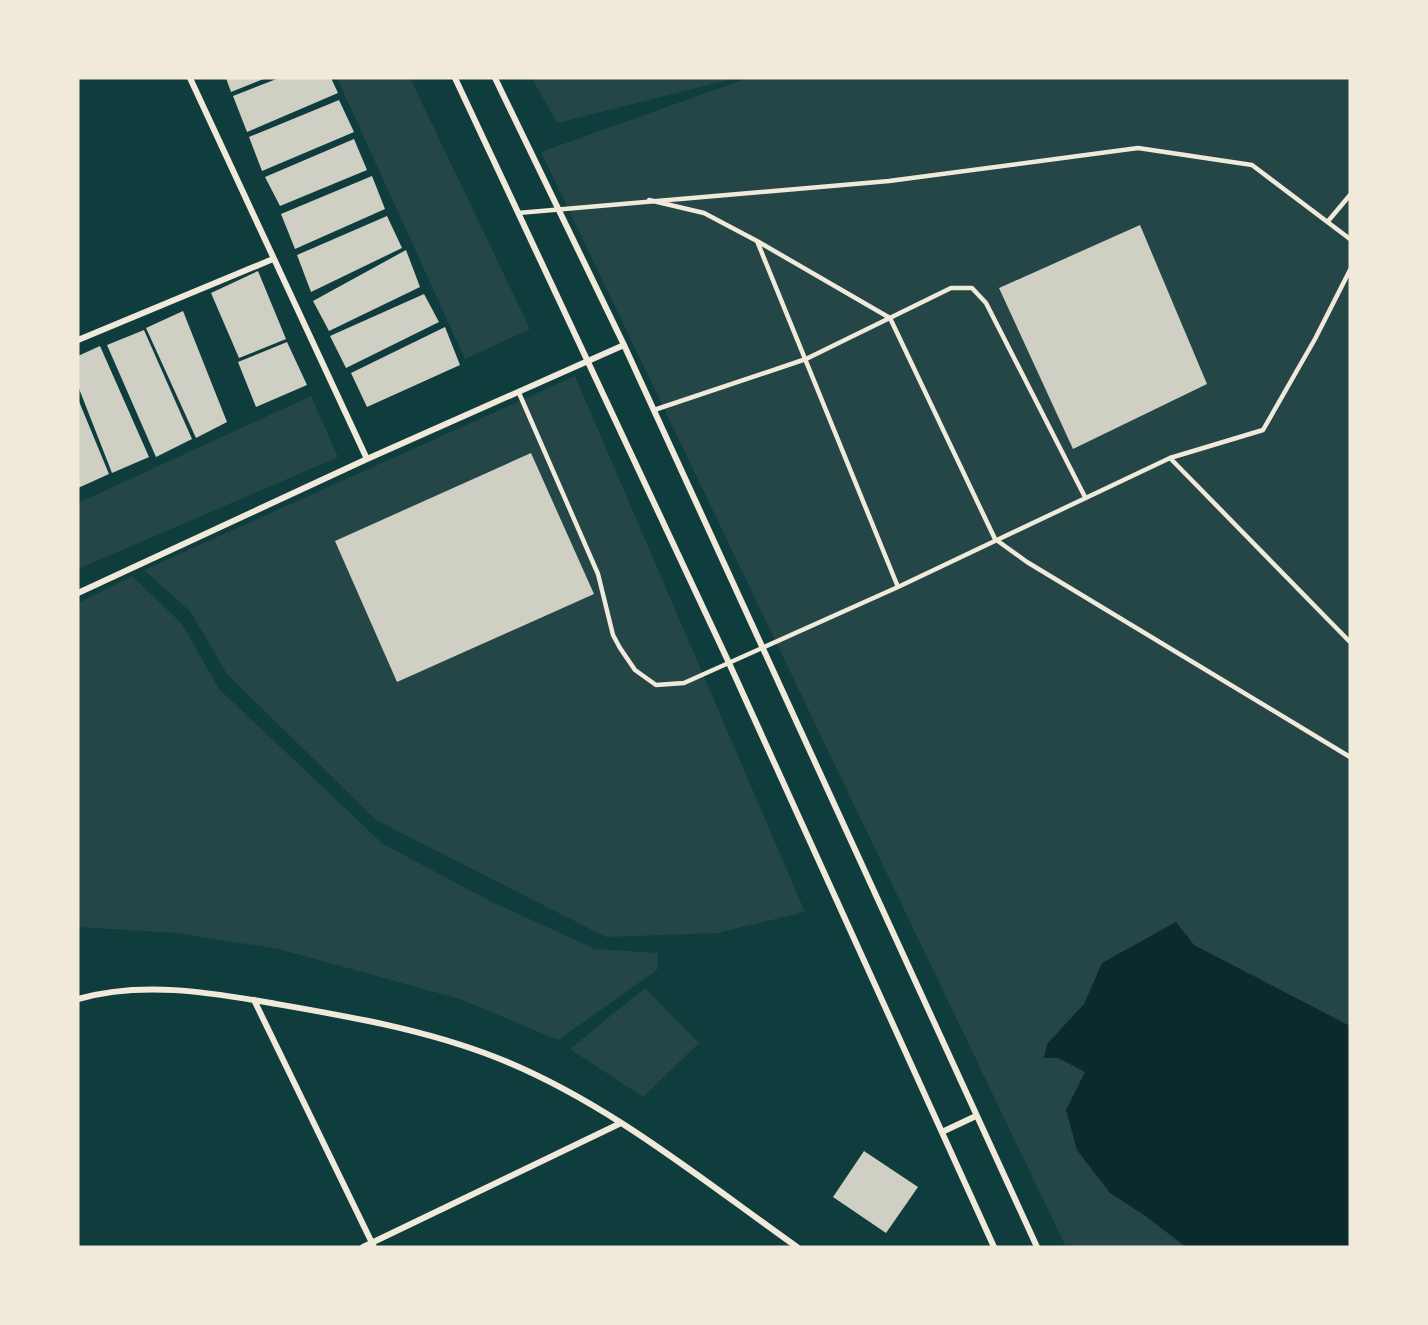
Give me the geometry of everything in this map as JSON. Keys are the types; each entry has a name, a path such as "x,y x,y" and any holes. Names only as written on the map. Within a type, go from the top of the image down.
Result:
{"street":[{"path":"190,78 367,459"},
{"path":"455,78 729,663 994,1247"},
{"path":"495,78 624,345 1037,1247"},
{"path":"78,340 273,259"},
{"path":"78,593 367,459 624,345"},
{"path":"78,999 155,988 254,1000 376,1021 495,1057 554,1085 621,1123 796,1247"},
{"path":"254,1000 373,1245"},
{"path":"942,1132 976,1116"},
{"path":"363,1247 373,1245 621,1123"}],"lane":[{"path":"518,213 889,181 1138,148 1252,165 1329,220 1350,239"},
{"path":"1329,220 1350,195"},
{"path":"650,200 705,213 890,318 995,539 1027,562 1350,757"},
{"path":"757,241 898,587"},
{"path":"519,393 598,574 613,635 635,670 657,684 684,683 898,587 995,539 1170,458 1263,430 1315,339 1350,270"},
{"path":"654,410 806,359 951,288 972,288 986,303 1085,497"},
{"path":"1170,458 1350,642"}],"shaded area":[{"path":"337,78 410,78 530,329 465,359"},
{"path":"532,78 736,78 557,123"},
{"path":"748,78 1350,78 1350,1247 1066,1247 541,152"},
{"path":"575,376 805,912 717,933 606,937 376,820 227,674 190,611 144,570"},
{"path":"311,396 338,457 78,569 78,503"},
{"path":"132,576 182,624 219,689 383,844 490,901 595,949 658,953 657,970 558,1040 460,999 279,949 177,933 78,927 78,603"},
{"path":"1176,922 1194,945 1350,1026 1350,1247 1186,1247 1110,1193 1077,1150 1066,1110 1085,1072 1058,1058 1044,1058 1047,1044 1084,1004 1102,963"},
{"path":"645,988 699,1043 643,1097 570,1049"}],"building":[{"path":"226,78 266,78 231,92"},
{"path":"279,78 331,78 338,93 247,132 233,96"},
{"path":"339,100 354,132 262,171 249,137"},
{"path":"354,139 367,170 280,206 265,177"},
{"path":"372,176 385,209 295,249 281,214"},
{"path":"387,216 402,248 311,292 297,255"},
{"path":"1140,225 1207,384 1073,449 999,288"},
{"path":"406,250 420,287 329,331 313,301"},
{"path":"258,271 286,339 239,358 211,293"},
{"path":"424,294 439,322 346,368 330,336"},
{"path":"183,311 227,422 196,438 146,328"},
{"path":"445,327 460,365 367,407 351,373"},
{"path":"144,330 192,439 156,457 107,345"},
{"path":"287,342 307,385 256,407 238,362"},
{"path":"100,346 149,457 112,473 78,386 78,356"},
{"path":"78,399 109,474 78,488"},
{"path":"531,453 594,594 397,682 335,541"},
{"path":"864,1151 918,1187 886,1233 833,1197"}]}
